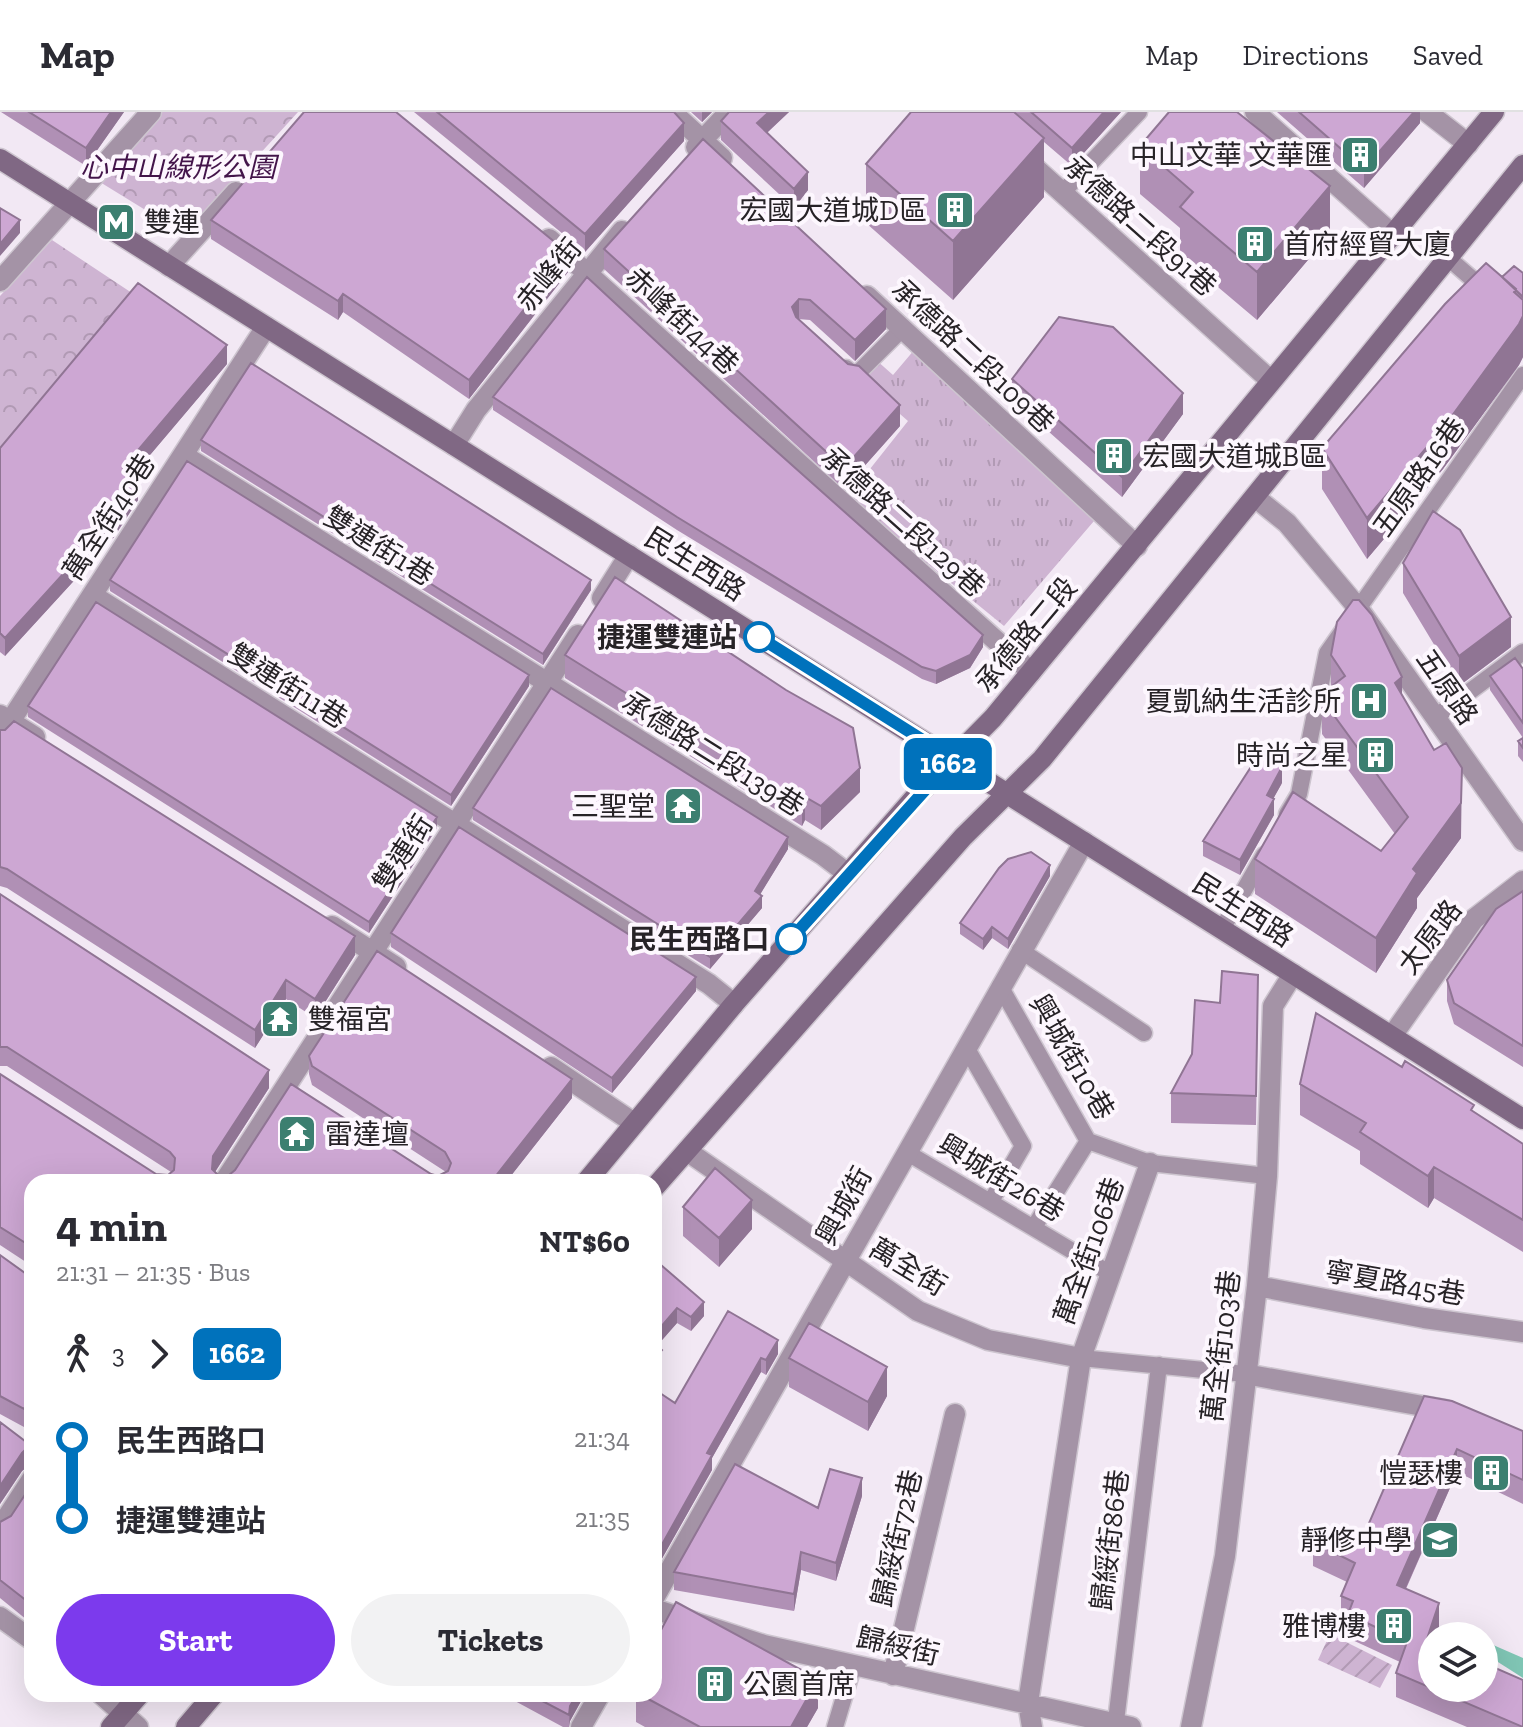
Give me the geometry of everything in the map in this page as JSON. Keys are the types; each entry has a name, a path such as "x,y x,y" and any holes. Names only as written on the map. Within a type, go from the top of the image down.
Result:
{"main road":[{"name":"承德路二段","path":"593,1174 734,1004 1031,672 1494,112"},
{"name":"民生西路","path":"0,159 1523,1119"},
{"path":"662,1179 963,837 1042,759 1256,498 1292,446 1523,165"},
{"path":"124,1722 135,1702"},
{"path":"186,1727 207,1702"}],"street":[{"path":"0,281 151,112"},
{"path":"672,112 736,171"},
{"path":"682,164 729,112"},
{"path":"1255,112 1393,235"},
{"path":"1427,112 1468,144"},
{"name":"承德路二段91巷","path":"1007,142 1270,380"},
{"path":"169,266 250,176"},
{"name":"赤峰街","path":"454,445 476,410 587,271 640,211"},
{"name":"赤峰街44巷","path":"539,231 587,271 739,413"},
{"name":"承德路二段109巷","path":"847,277 1137,546"},
{"name":"萬全街40巷","path":"3,724 92,595 266,327"},
{"name":"承德路二段129巷","path":"739,413 1031,672"},
{"name":"雙連街1巷","path":"183,455 546,683"},
{"name":"五原路","path":"1256,498 1287,523 1358,608 1523,841"},
{"name":"雙連街","path":"229,1174 629,555"},
{"name":"雙連街11巷","path":"92,595 709,984 734,1004"},
{"name":"承德路二段139巷","path":"546,683 823,855 848,874"},
{"path":"3,724 51,747"},
{"name":"興城街","path":"662,1584 1084,842"},
{"name":"太原路","path":"1392,1036 1474,919 1523,881"},
{"path":"319,917 412,977"},
{"name":"萬全街103巷","path":"1191,1727 1225,1556 1257,1286 1267,1176 1273,1006 1293,974"},
{"path":"530,1053 634,1123"},
{"name":"萬全街","path":"687,1151 918,1311 988,1340 1081,1358"},
{"name":"萬全街106巷","path":"1081,1358 1150,1163"},
{"name":"寧夏路45巷","path":"1257,1286 1424,1318 1523,1332"},
{"name":"歸綏街86巷","path":"1032,1727 1028,1703 1081,1358"},
{"path":"1245,1374 1458,1412"},
{"name":"歸綏街72巷","path":"893,1675 955,1414"},
{"path":"0,1528 24,1491"},
{"name":"歸綏街","path":"662,1612 764,1645 1124,1724"},
{"path":"0,1617 24,1634"},
{"path":"108,1702 124,1722"},
{"path":"581,1727 595,1702"}],"lane":[{"path":"1062,193 1139,112"},
{"path":"1447,257 1502,304"},
{"path":"834,357 855,376 902,329"},
{"name":"五原路16巷","path":"1222,929 1299,794 1327,653 1523,375"},
{"path":"1434,718 1523,652"},
{"path":"1020,950 1144,1033"},
{"name":"興城街10巷","path":"1000,986 1088,1141 1150,1163 1267,1176"},
{"path":"966,1047 1023,1146 991,1201"},
{"path":"1034,1227 1088,1141"},
{"name":"興城街26巷","path":"906,1152 1111,1274"},
{"path":"1081,1358 1245,1374"},
{"name":"歸綏街86巷","path":"1124,1724 1159,1365"},
{"path":"835,1727 854,1664"}],"green space":[{"name":"心中山線形公園","path":"158,112 298,112 186,235 95,179"},
{"path":"52,240 135,295 0,450 0,296"},
{"path":"915,349 1094,521 1004,626 847,498 908,421 861,380 875,359 893,375"},
{"path":"1330,1634 1392,1665 1380,1688 1318,1660"}],"shaded area":[{"path":"1498,1647 1523,1658 1523,1678 1498,1662"}],"building":[{"path":"29,112 111,112 86,148"},
{"path":"304,112 396,112 568,253 469,380 343,294 338,301 211,220"},
{"path":"437,112 674,112 684,123 585,234"},
{"path":"729,112 769,112 757,123 808,172 794,189 721,121"},
{"path":"911,112 1014,112 1044,138 953,241 866,164"},
{"path":"1031,112 1104,112 1072,148"},
{"path":"1169,112 1237,112 1330,186 1257,272 1180,207 1193,192 1140,146"},
{"path":"1299,112 1414,112 1364,169"},
{"path":"703,139 886,309 855,340 810,300 799,299 792,307 796,317 848,364 859,366 900,405 844,468 604,249"},
{"path":"0,208 20,220 0,244"},
{"path":"1486,263 1516,289 1514,292 1523,300 1523,316 1443,428 1367,518 1322,448 1445,304"},
{"path":"1514,266 1523,273 1523,297 1502,277"},
{"path":"587,277 730,410 983,635 970,655 936,671 922,667 677,517 493,397"},
{"path":"138,283 227,345 123,468 138,481 114,518 5,638 0,633 0,448"},
{"name":"宏國大道城B區","path":"1059,317 1113,327 1183,393 1122,477 1012,379"},
{"path":"251,363 591,580 543,654 201,440"},
{"path":"187,461 529,675 451,795 110,580"},
{"path":"1433,511 1460,530 1511,617 1459,656 1403,563"},
{"path":"615,577 786,690 853,728 860,768 821,806 805,797 802,803 565,655"},
{"path":"1353,600 1359,600 1372,615 1402,677 1395,683 1434,750 1446,743 1462,768 1461,803 1413,869 1417,873 1376,938 1255,859 1293,792 1381,851 1408,817 1322,699 1323,693 1345,676 1331,655 1337,622"},
{"path":"96,602 437,817 369,922 28,706"},
{"path":"1515,658 1523,669 1523,723 1490,676"},
{"path":"551,688 788,837 755,891 762,896 710,957 473,808"},
{"path":"14,721 355,936 315,999 286,980 255,1030 0,867 0,730 5,730"},
{"path":"1258,756 1282,767 1267,795 1274,799 1240,860 1203,841"},
{"path":"459,827 696,977 612,1078 391,933"},
{"path":"1031,852 1050,865 1008,939 992,927 983,939 960,923 1008,859"},
{"path":"1523,891 1523,1046 1454,1003 1447,980 1496,909"},
{"path":"0,894 269,1070 213,1156 212,1169 217,1174 169,1174 174,1170 175,1158 170,1152 7,1047 0,1047"},
{"path":"377,951 572,1079 497,1174 442,1174 448,1171 451,1163 445,1152 312,1066 309,1056"},
{"path":"1222,971 1258,975 1256,1096 1171,1093 1192,1054 1195,1000 1220,1003"},
{"path":"1316,1013 1402,1067 1405,1061 1474,1105 1471,1110 1523,1144 1523,1220 1434,1167 1428,1176 1360,1132 1366,1123 1300,1084"},
{"path":"0,1074 156,1174 24,1174 24,1242 0,1227"},
{"path":"291,1084 431,1174 230,1174"},
{"path":"715,1168 752,1200 719,1238 683,1207"},
{"path":"0,1255 24,1272 24,1409 0,1396"},
{"path":"662,1266 704,1302 691,1317 677,1308 662,1326"},
{"path":"728,1311 778,1340 766,1360 761,1358 707,1453 712,1455 662,1544 662,1394 675,1403"},
{"path":"809,1323 887,1367 868,1402 789,1358"},
{"path":"1424,1396 1452,1401 1523,1431 1523,1480 1457,1449 1397,1585 1439,1603 1433,1622 1418,1622 1418,1682 1396,1673 1407,1642 1348,1614 1353,1601 1341,1596 1355,1563 1313,1542 1317,1531 1360,1544"},
{"path":"0,1422 24,1440 24,1451 0,1486"},
{"path":"735,1464 818,1508 830,1469 862,1478 836,1563 801,1552 794,1594 674,1572"},
{"path":"24,1496 24,1599 0,1580 0,1522 11,1516"},
{"name":"公園首席","path":"676,1602 818,1679 791,1727 700,1727 654,1702 662,1702 662,1628"},
{"path":"1498,1669 1523,1680 1523,1727 1464,1702 1498,1702"},
{"path":"544,1702 572,1702 569,1715"}],"bus line":[{"name":"1662","path":"759,637 953,759 915,797 791,939"}],"place":[{"name":"中山文華 文華匯","path":"1360,155"},
{"name":"宏國大道城D區","path":"955,210"},
{"name":"雙連","path":"116,222"},
{"name":"首府經貿大廈","path":"1255,244"},
{"name":"宏國大道城B區","path":"1114,456"},
{"name":"捷運雙連站","path":"759,637"},
{"name":"夏凱納生活診所","path":"1369,701"},
{"name":"時尚之星","path":"1376,755"},
{"name":"三聖堂","path":"683,806"},
{"name":"民生西路口","path":"791,939"},
{"name":"雙福宮","path":"280,1019"},
{"name":"雷達壇","path":"297,1134"},
{"name":"愷瑟樓","path":"1491,1473"},
{"name":"靜修中學","path":"1440,1540"},
{"name":"雅博樓","path":"1394,1626"},
{"name":"公園首席","path":"715,1684"}]}
